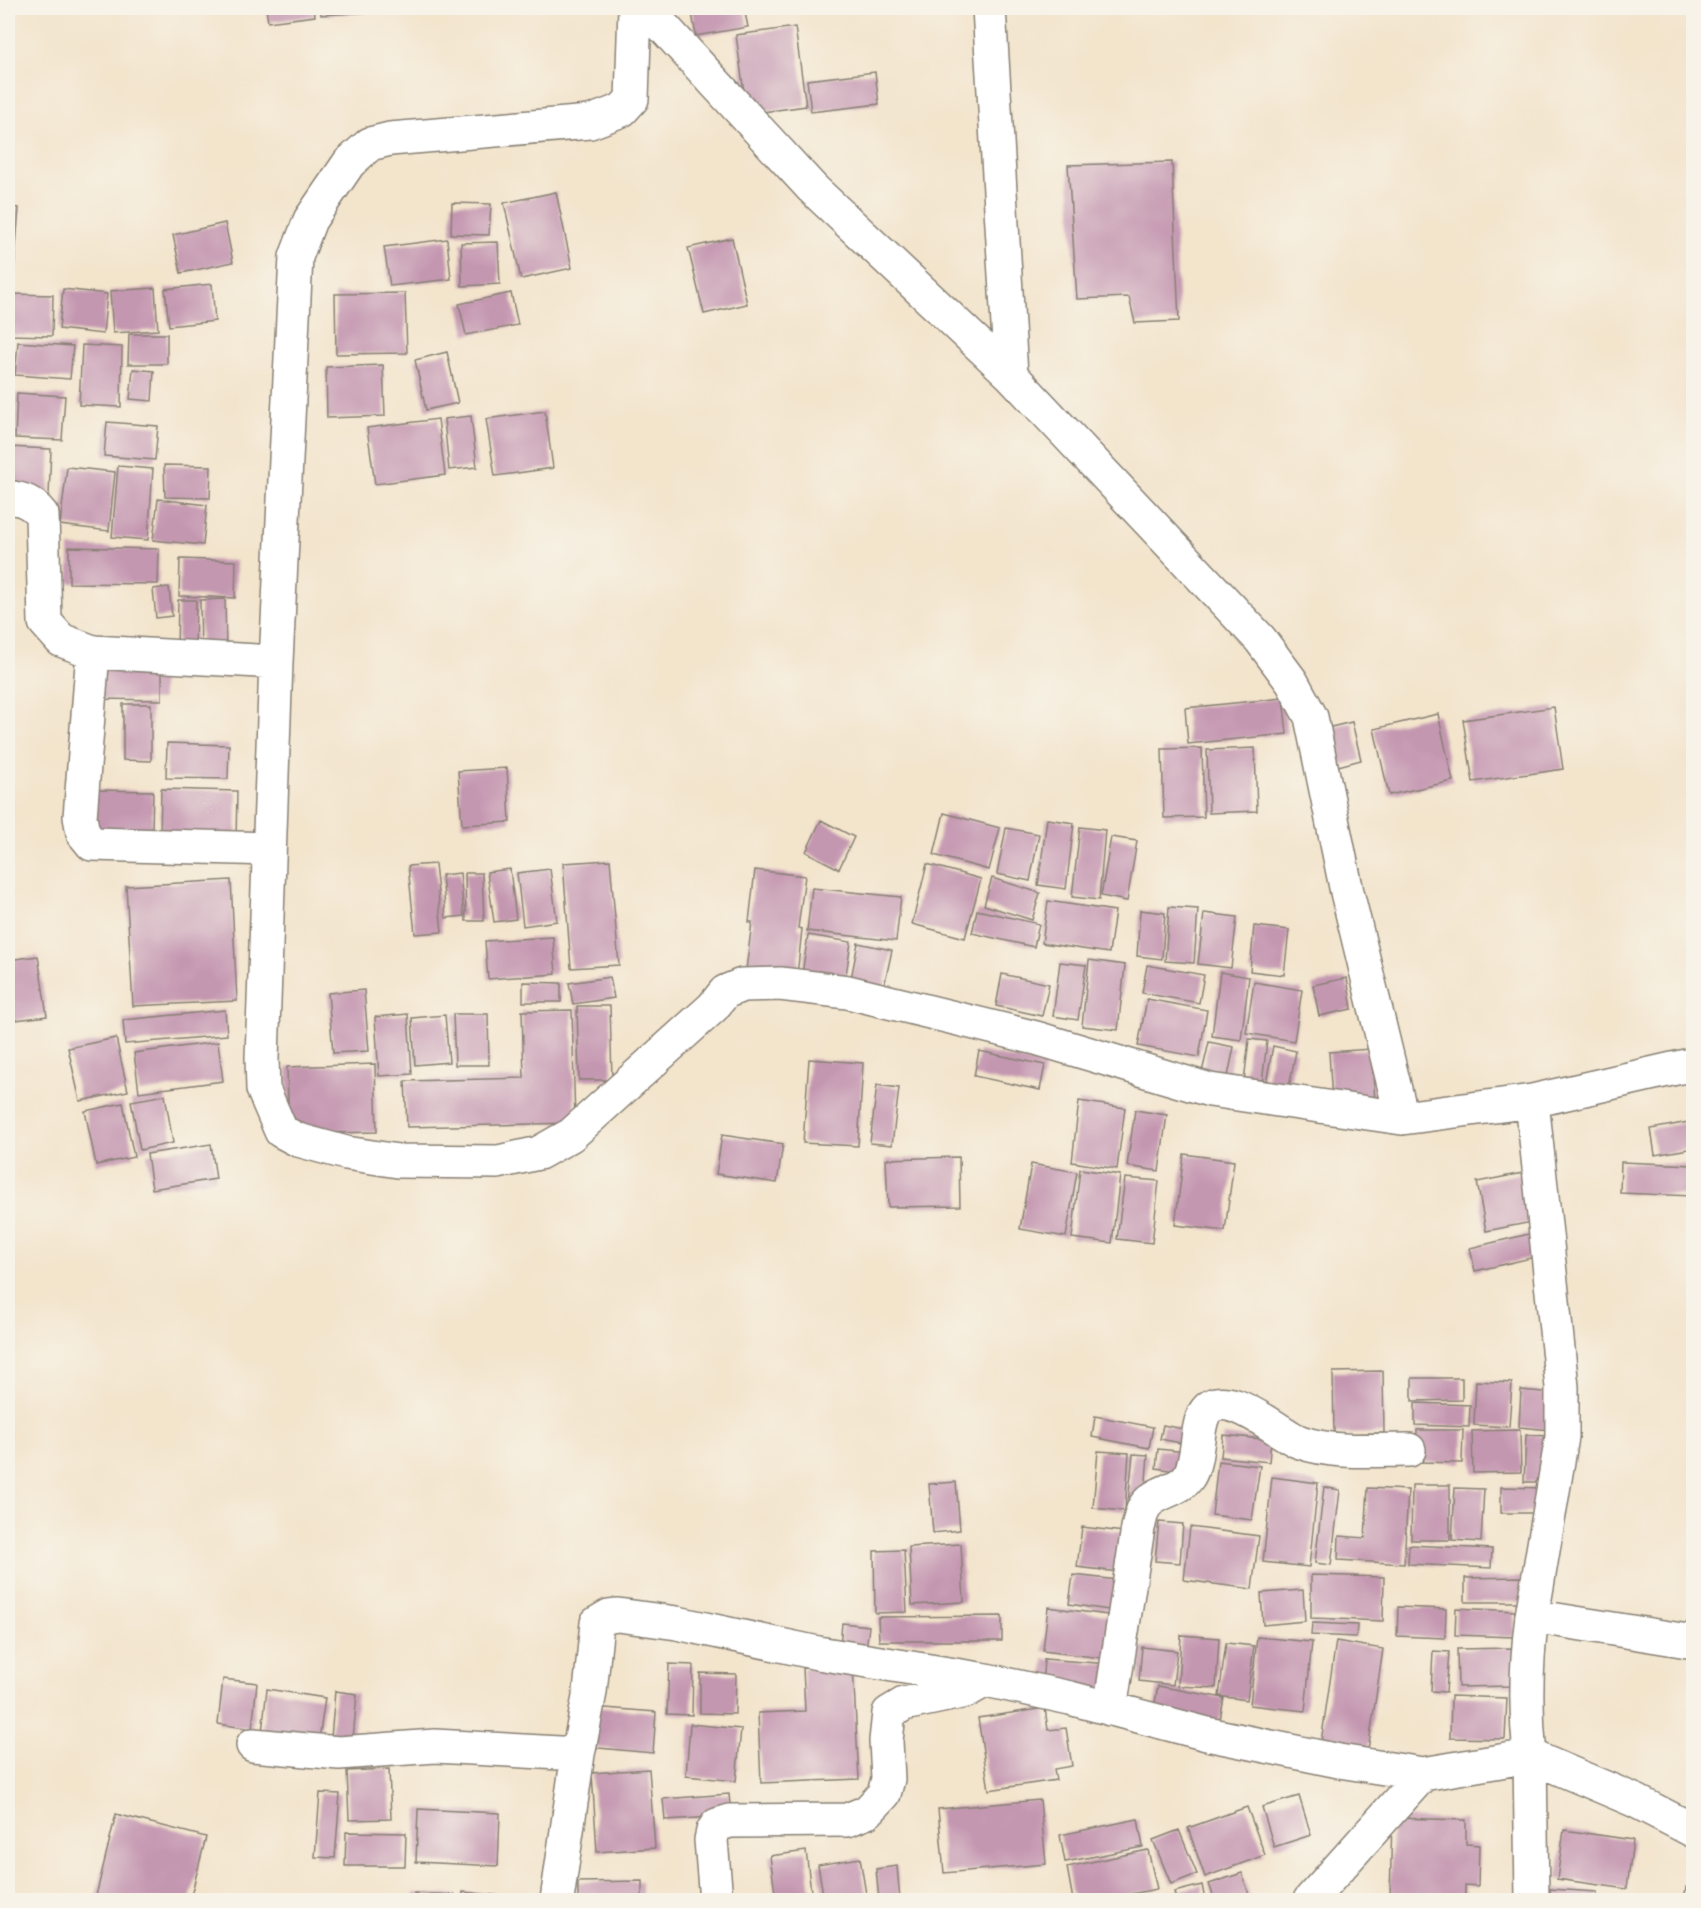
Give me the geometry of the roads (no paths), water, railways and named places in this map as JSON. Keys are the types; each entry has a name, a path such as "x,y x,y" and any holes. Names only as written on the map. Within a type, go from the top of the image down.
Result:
{"street":[{"path":"635,8 632,99 622,110 590,122 390,139 370,144 349,163 310,220 296,257 268,849 263,1089 281,1131 298,1140 346,1153 398,1161 498,1162 539,1153 571,1135 713,1007 725,992 742,985 780,984 848,992 1036,1038 1210,1090 1402,1118 1532,1101 1694,1064"},
{"path":"645,8 812,188 1011,375 1260,639 1292,682 1311,717 1347,892 1402,1118"},
{"path":"989,8 1011,375"},
{"path":"8,497 28,501 36,506 42,515 45,622 61,640 93,652 276,662"},
{"path":"93,652 80,817 83,833 92,844 268,849"},
{"path":"1532,1101 1562,1387 1562,1437 1528,1651 1526,1722 1530,1756 1533,1900"},
{"path":"1110,1709 1138,1528 1145,1505 1164,1492 1183,1484 1191,1474 1204,1413 1212,1406 1223,1403 1242,1408 1299,1441 1342,1449 1409,1450"},
{"path":"557,1900 578,1754 590,1692 597,1623 609,1616 618,1615 677,1623 818,1653 986,1680 1207,1734 1339,1761 1423,1774 1530,1756 1636,1801 1694,1831"},
{"path":"1532,1616 1694,1642"},
{"path":"716,1900 711,1840 717,1825 730,1821 847,1820 867,1812 884,1794 888,1779 886,1741 890,1713 904,1704 966,1692 986,1680"},
{"path":"253,1745 339,1753 435,1746 578,1754"},
{"path":"1310,1900 1423,1774"}]}
